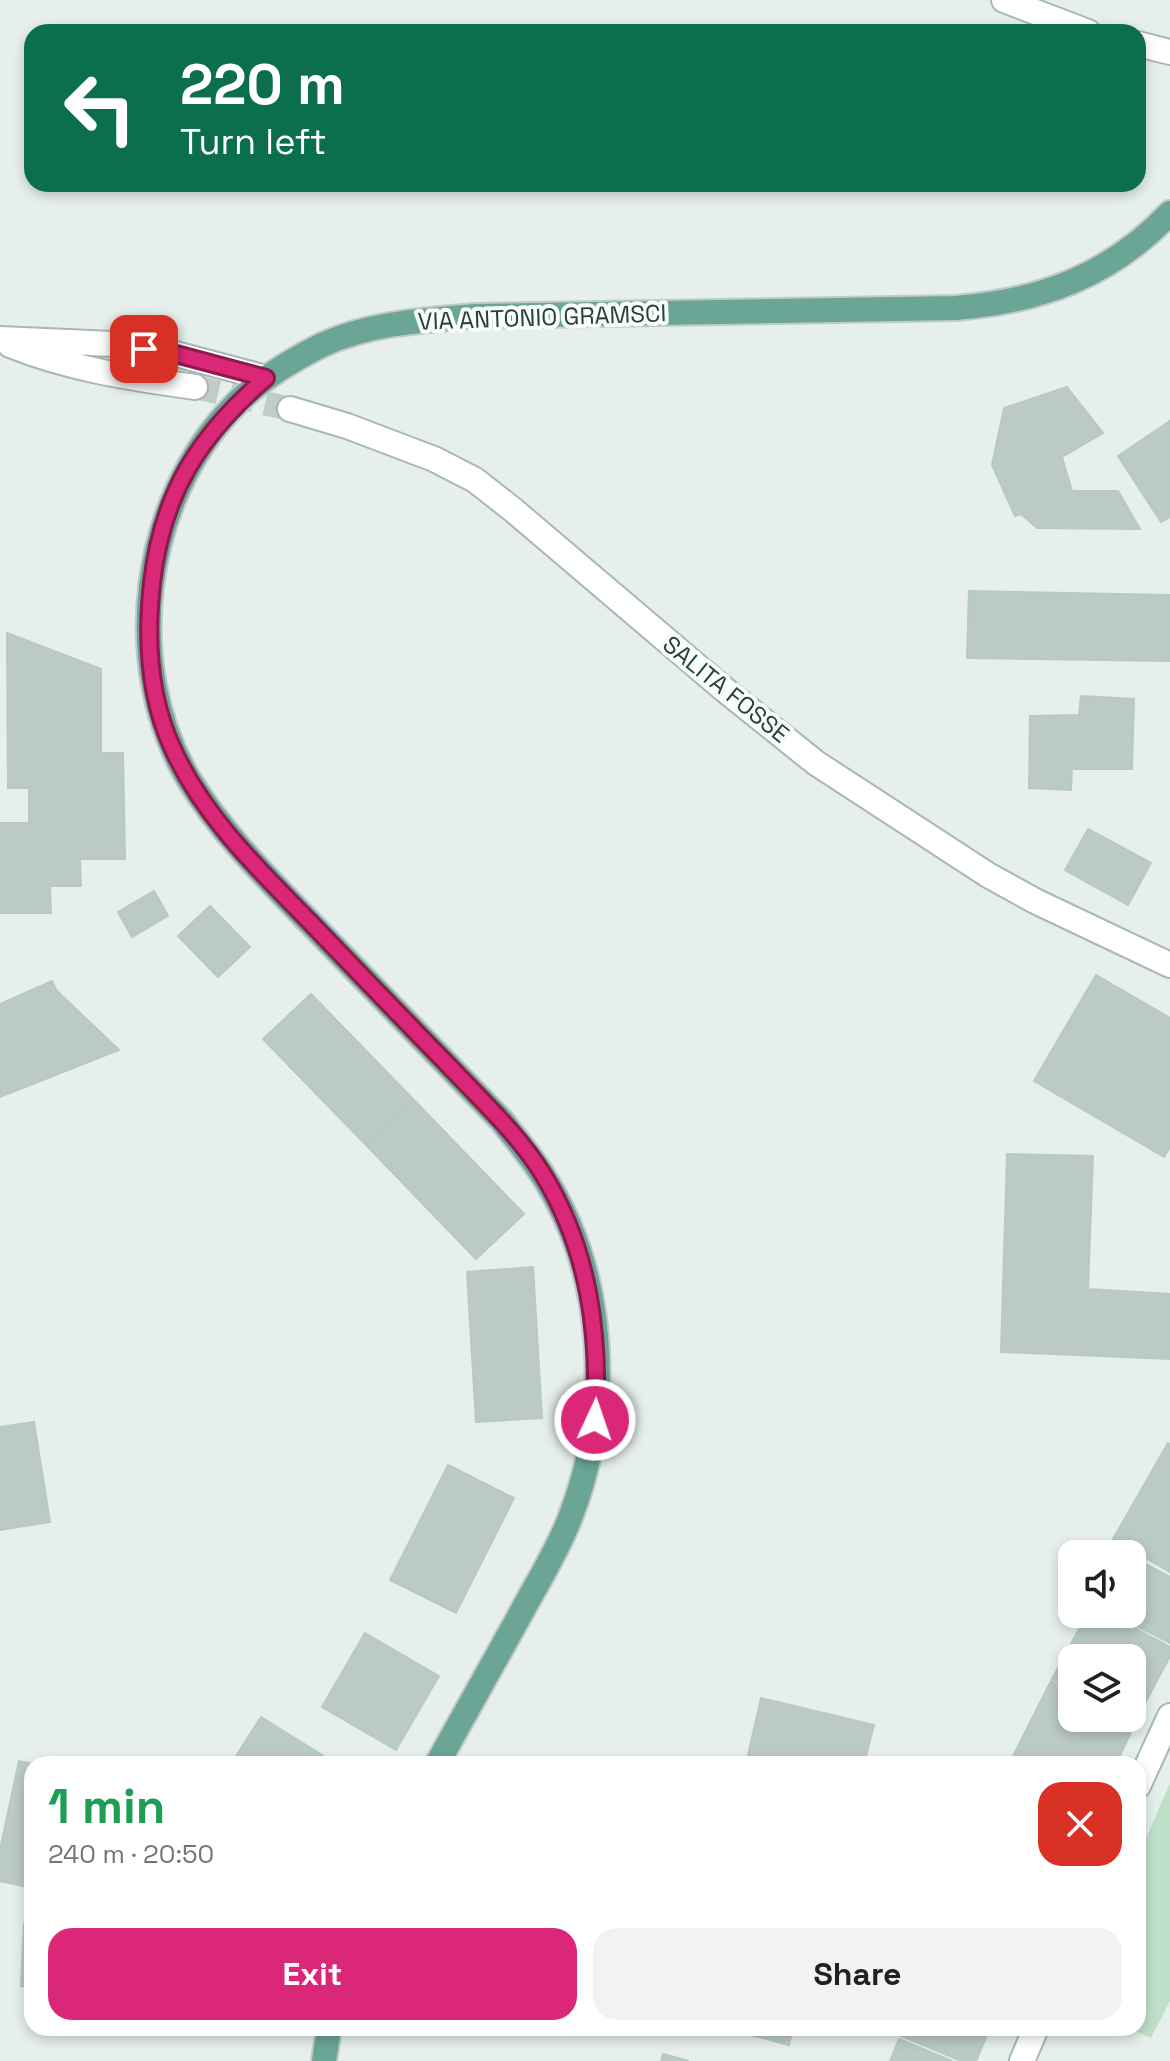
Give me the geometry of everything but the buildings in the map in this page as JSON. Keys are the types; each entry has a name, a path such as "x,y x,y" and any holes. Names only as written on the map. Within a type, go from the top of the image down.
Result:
{"main road":[{"name":"VIA ANTONIO GRAMSCI","path":"441,1756 557,1549 570,1518 590,1452 595,1420 597,1348 593,1310 575,1238 542,1174 525,1150 502,1121 271,882 208,810 187,776 166,731 155,687 149,624 154,561 162,530 190,462 234,405 266,378 301,356 338,339 396,324 476,316 993,305 1054,289 1099,270 1154,231 1170,213"},
{"path":"324,2061 328,2036"}],"street":[{"path":"1004,0 1067,24"},
{"path":"1146,46 1170,52"},
{"path":"0,340 113,344 176,354 266,378"},
{"path":"0,340 47,360 108,374 195,387"},
{"name":"SALITA FOSSE","path":"290,409 398,444 475,480 816,763 988,875 1035,901 1170,965"},
{"path":"1146,1770 1168,1727"},
{"path":"1022,2061 1033,2036"}],"green space":[{"path":"1170,1783 1170,2001 1151,2038 1146,2036 1146,1838"}],"tunnel":[{"path":"195,387 290,409"}],"route":[{"path":"144,349 176,354 266,378 234,405 190,462 162,530 154,561 151,592 150,655 161,716 171,746 208,810 271,882 502,1121 542,1174 575,1238 586,1275 597,1348 595,1420"}]}
